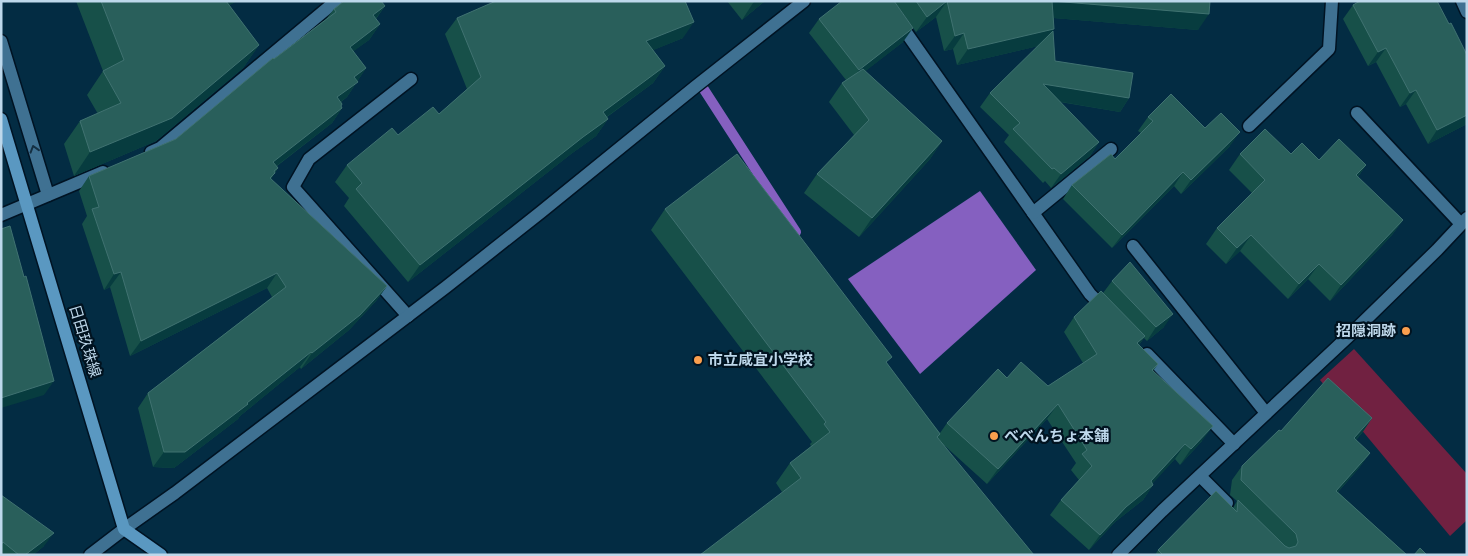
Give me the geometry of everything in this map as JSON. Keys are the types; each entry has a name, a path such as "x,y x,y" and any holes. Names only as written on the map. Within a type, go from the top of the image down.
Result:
{"main road":[{"name":"日田玖珠線","path":"1,119 124,529"},
{"path":"124,529 161,555"}],"street":[{"path":"142,156 160,148 336,1"},
{"path":"90,555 176,493 408,316 804,1"},
{"path":"884,1 1090,294 1117,322"},
{"path":"1250,126 1329,50 1332,1"},
{"path":"1462,1 1467,12"},
{"path":"1,41 48,195"},
{"path":"408,316 293,187 309,159 410,79"},
{"path":"1118,555 1162,511 1366,319 1464,221 1357,113"},
{"path":"1033,212 1111,149"},
{"path":"1,215 117,166"},
{"path":"1133,246 1266,413"},
{"path":"1136,343 1234,444"},
{"path":"1200,476 1233,509"}],"shaded area":[{"path":"980,191 1036,270 920,374 848,279"},
{"path":"1354,349 1467,474 1467,520 1450,536 1320,380"}],"building":[{"path":"101,1 226,1 259,45 172,118 90,152 80,121 121,103 103,71 124,60"},
{"path":"344,1 381,1 385,6 373,15 380,24 350,47 366,68 354,77 358,82 337,97 342,104 342,108 273,162 278,168 270,178 387,286 360,315 185,452 164,452 148,393 286,287 277,273 141,341 121,272 114,274 92,209 99,207 89,176 176,139 273,58 336,12 334,9"},
{"path":"496,1 685,1 694,22 646,41 665,66 603,112 608,119 420,265 356,189 362,183 347,165 392,128 398,135 433,107 439,114 481,77 457,18"},
{"path":"842,1 894,1 913,28 859,70 819,19"},
{"path":"916,1 947,1 927,17"},
{"path":"947,1 1052,1 1054,29 968,49 964,33 955,36"},
{"path":"1052,1 1210,1 1209,14"},
{"path":"1360,1 1437,1 1449,24 1451,23 1467,55 1467,115 1437,130 1416,90 1410,93 1386,48 1378,52 1353,5"},
{"path":"1053,31 1055,61 1133,73 1129,98 1043,84 1099,142 1061,174 1054,168 1052,169 1013,129 1020,123 990,93"},
{"path":"863,69 942,141 872,218 817,174 869,120 842,83"},
{"path":"1171,94 1205,128 1221,113 1240,132 1191,180 1183,172 1122,235 1072,185 1111,154 1115,159 1153,121 1148,117"},
{"path":"1265,129 1291,154 1302,143 1319,160 1339,139 1366,165 1356,175 1403,220 1341,285 1319,264 1299,284 1251,235 1237,248 1217,228 1265,180 1240,154"},
{"path":"737,154 892,357 886,362 940,434 937,437 1034,555 700,555 801,478 790,463 830,432 824,424 826,422 665,209"},
{"path":"10,226 24,277 26,276 54,381 1,398 1,229"},
{"path":"1130,262 1173,314 1156,327 1112,281"},
{"path":"1101,291 1145,336 1137,343 1158,364 1152,370 1213,426 1191,449 1185,444 1151,481 1153,485 1126,507 1100,535 1061,500 1092,466 1082,454 1087,450 1058,404 998,469 947,423 998,369 1007,378 1021,362 1048,386 1097,354 1074,317"},
{"path":"1328,378 1372,418 1354,438 1370,453 1336,491 1407,555 1163,555 1158,550 1216,491 1237,512 1238,500 1285,546 1289,548 1296,546 1298,542 1296,534 1241,480 1242,466 1279,430 1281,431"},
{"path":"1,495 54,533 25,555 19,555 3,542 1,545"},
{"path":"1420,548 1427,555 1414,555"}],"waterway":[{"path":"703,88 796,232"}],"place":[{"name":"招隠洞跡","path":"1406,331"},
{"name":"市立咸宜小学校","path":"698,360"},
{"name":"べべんちょ本舗","path":"994,436"}]}
